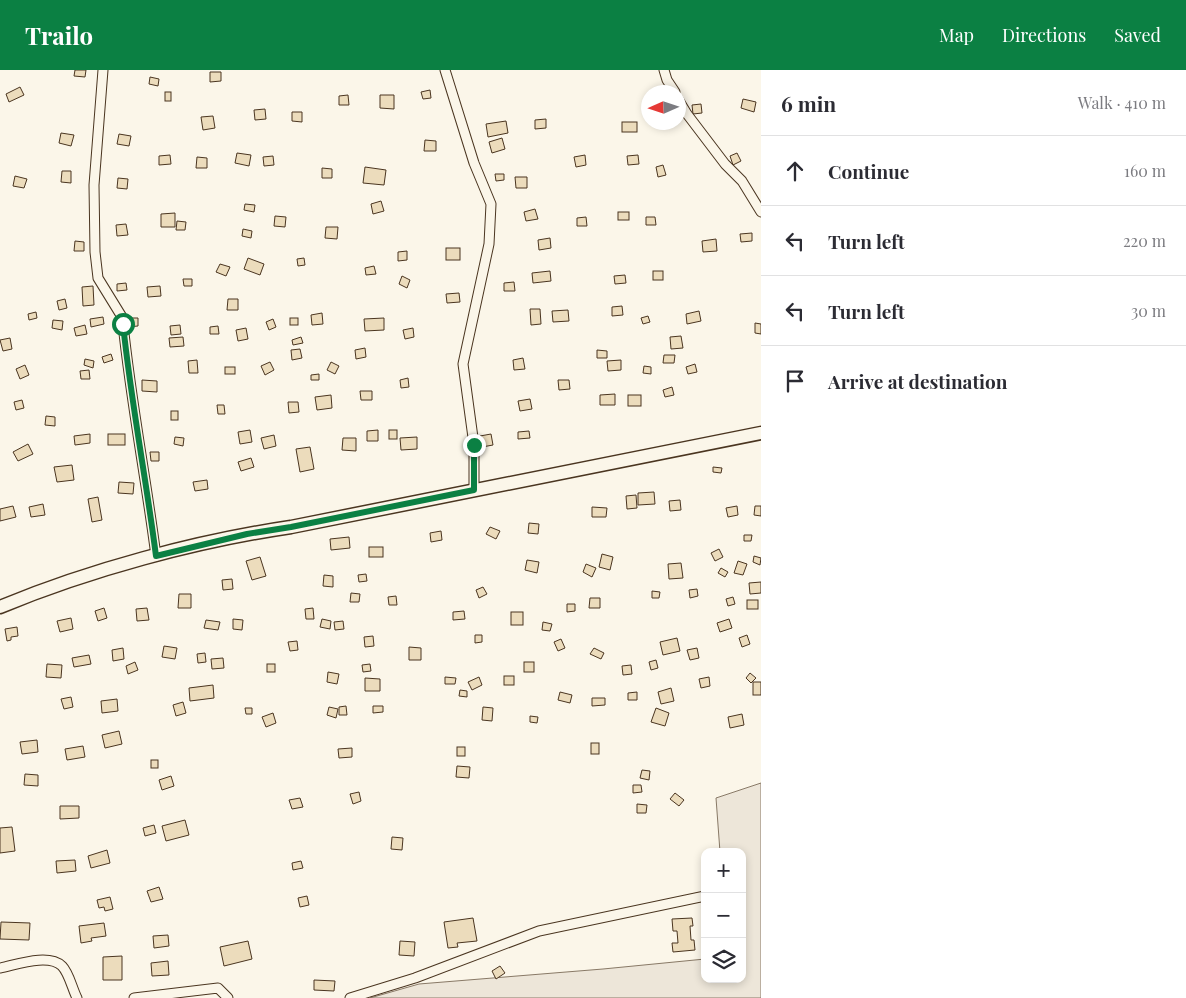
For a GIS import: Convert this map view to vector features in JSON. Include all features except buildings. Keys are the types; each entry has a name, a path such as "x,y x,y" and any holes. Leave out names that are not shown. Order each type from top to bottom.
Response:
{"main road":[{"path":"0,607 88,576 156,556 247,534 291,527 761,433"}],"street":[{"path":"102,70 94,186 95,252 98,278 122,317 129,377 146,478 156,556"},
{"path":"445,70 474,163 491,204 489,244 463,364 474,445 474,490"},
{"path":"664,70 670,85"},
{"path":"686,112 725,164 742,181 761,212"},
{"path":"350,998 415,978 539,931 701,897"},
{"path":"0,968 45,960 55,961 63,967 77,998"},
{"path":"134,998 213,988 218,988 228,998"}],"shaded area":[{"path":"761,783 761,998 370,998 419,984 701,959 701,983 746,983 746,848 720,848 716,798"}],"route":[{"path":"123,324 129,377 146,478 156,556 247,534 291,527 474,490 474,445"}]}
